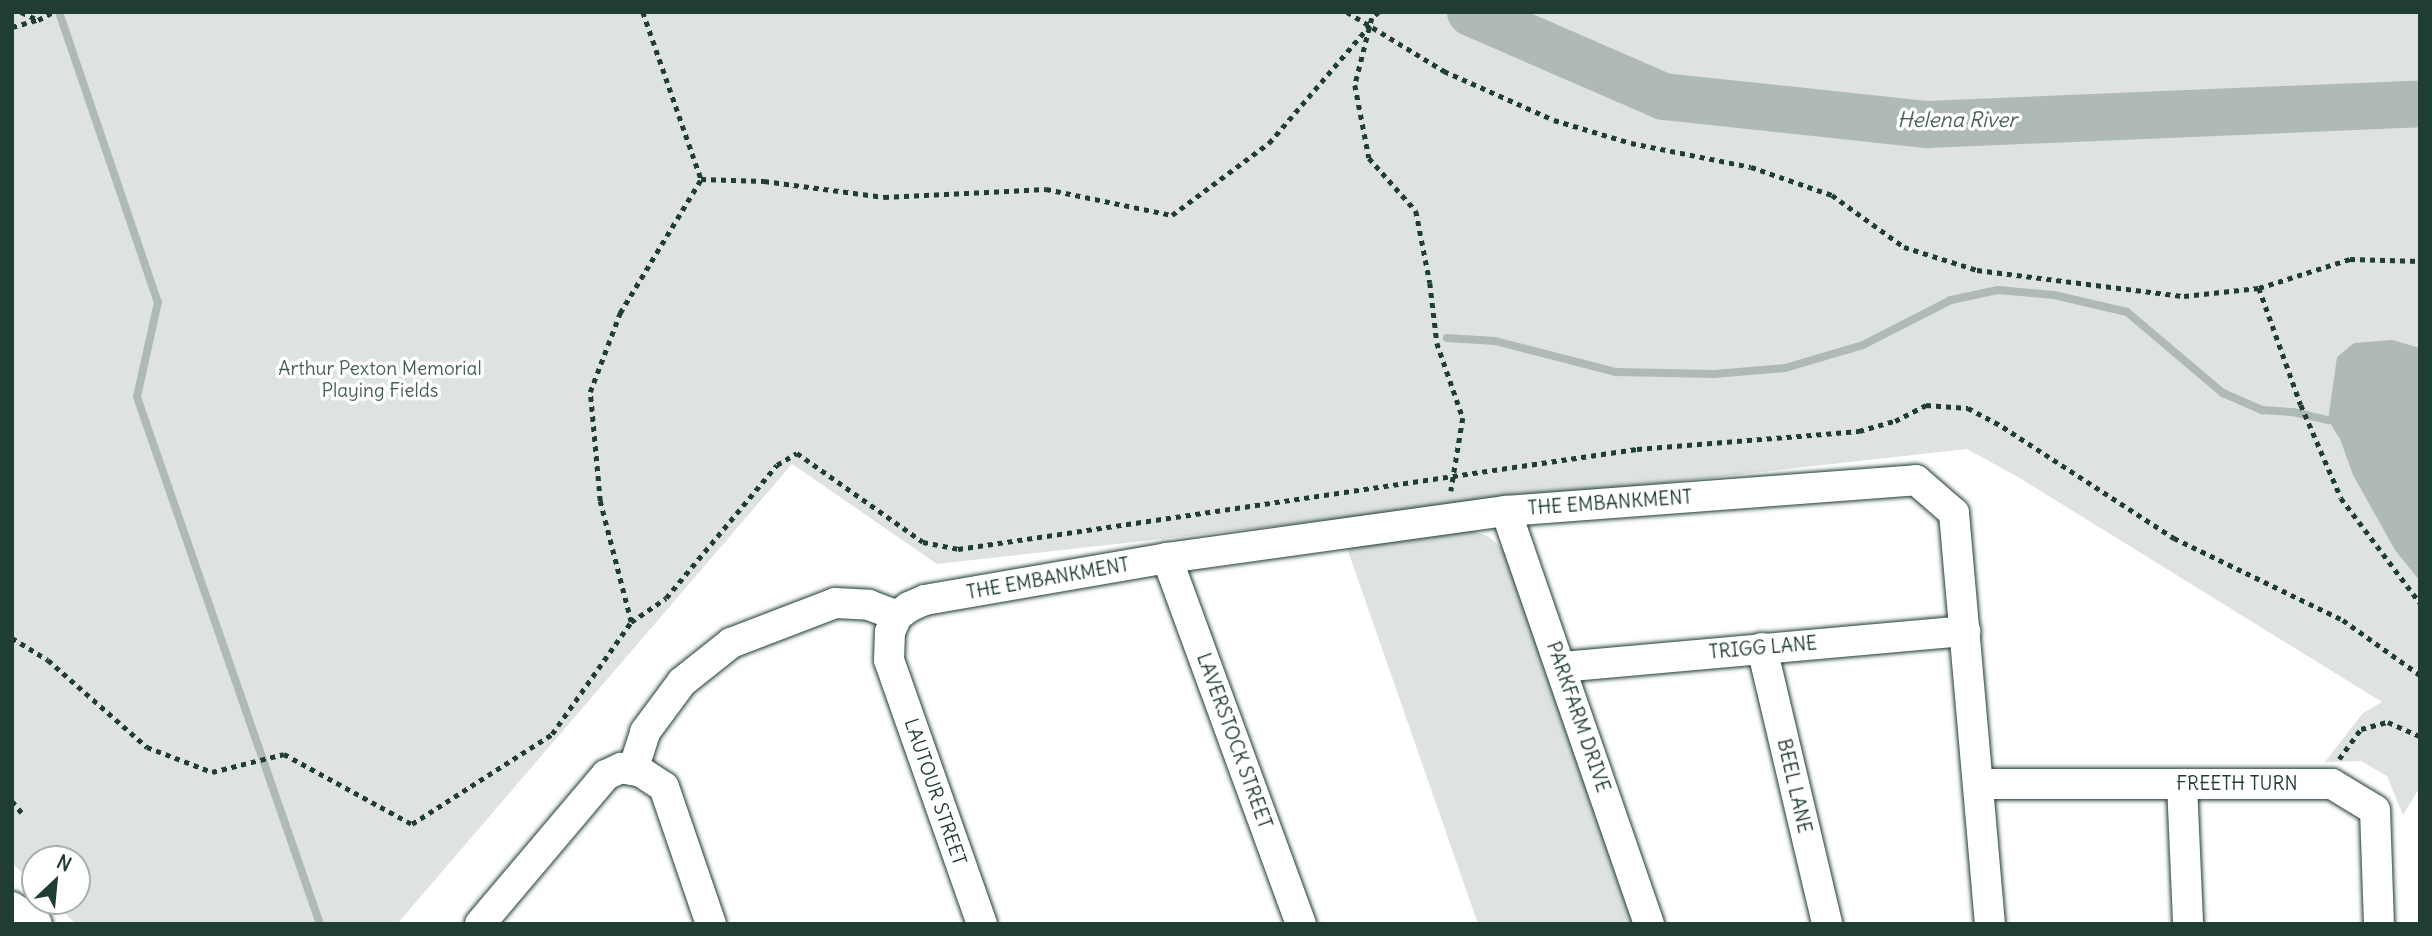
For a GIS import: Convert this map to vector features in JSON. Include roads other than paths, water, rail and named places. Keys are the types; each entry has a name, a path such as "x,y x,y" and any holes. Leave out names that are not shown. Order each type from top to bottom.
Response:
{"street":[{"name":"THE EMBANKMENT","path":"897,617 925,600 1167,558 1506,511 1916,480 1954,513 1990,924"},
{"name":"PARKFARM DRIVE","path":"1506,511 1649,924"},
{"name":"LAVERSTOCK STREET","path":"1167,558 1301,924"},
{"path":"634,771 645,732 681,682 731,643 835,603 869,605 897,617"},
{"name":"LAUTOUR STREET","path":"897,617 890,632 889,660 982,924"},
{"name":"TRIGG LANE","path":"1560,667 1965,631"},
{"name":"BEEL LANE","path":"1762,648 1827,924"},
{"path":"480,924 606,775 621,768 650,777 664,787 711,924"},
{"name":"FREETH TURN","path":"1978,784 2332,784 2375,810 2379,924"},
{"path":"2182,784 2188,924"},
{"path":"12,907 37,924"}],"waterway":[{"path":"59,12 158,302 137,397 320,924"},
{"name":"Helena River","path":"1470,12 1663,96 1927,124 2420,103"},
{"path":"1447,338 1495,341 1616,372 1714,374 1785,368 1863,345 1951,300 1998,290 2054,295 2127,312 2223,393 2262,410 2293,412 2328,420"}],"park label":[{"name":"Arthur Pexton Memorial Playing Fields","path":"380,380"}]}
